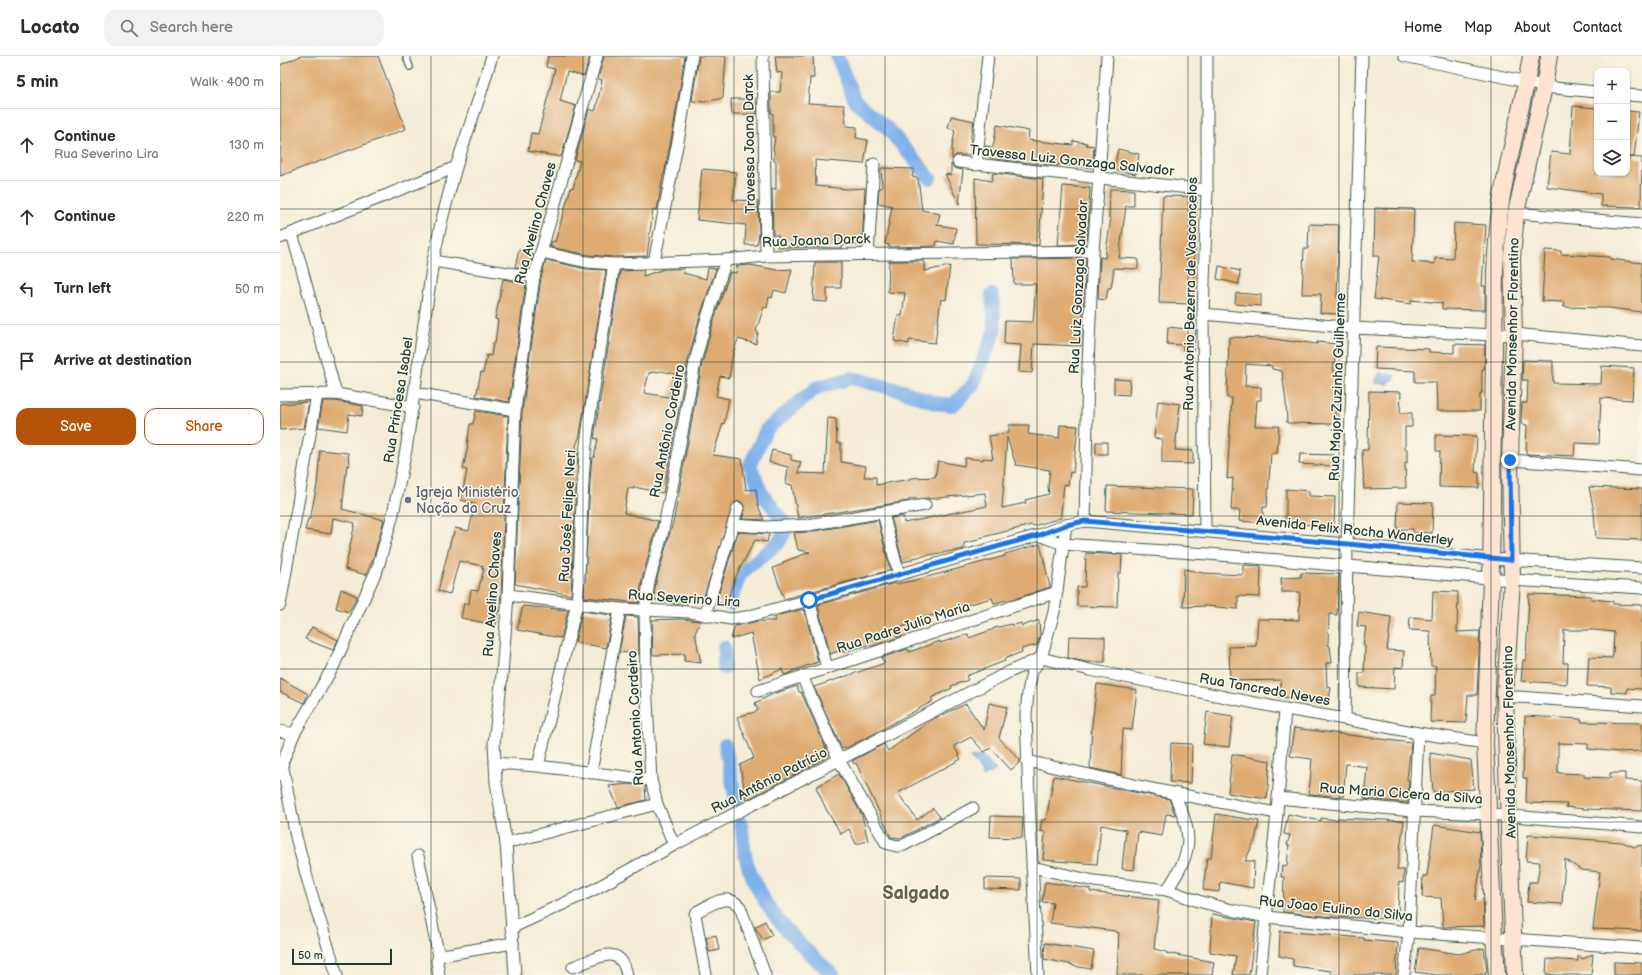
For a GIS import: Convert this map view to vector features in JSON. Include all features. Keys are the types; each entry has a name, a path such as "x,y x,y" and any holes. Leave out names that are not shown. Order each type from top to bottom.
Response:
{"main road":[{"name":"Avenida Monsenhor Florentino","path":"1497,975 1485,743 1491,578 1495,270 1498,222 1504,186 1527,82 1531,56"},
{"name":"Avenida Monsenhor Florentino","path":"1515,975 1505,696 1512,580 1510,460 1514,334 1512,258 1516,213 1544,87 1549,56"}],"street":[{"name":"Rua Princesa Isabel","path":"281,766 294,734 333,667 378,567 393,514 413,407 433,261 456,167 492,56"},
{"name":"Rua Avelino Chaves","path":"515,975 506,843 496,782 494,743 502,675 508,595 515,410 534,277 597,56"},
{"path":"654,262 680,131 692,56"},
{"name":"Travessa Joana Darck","path":"762,56 766,256"},
{"path":"976,165 988,56"},
{"name":"Rua Luiz Gonzaga Salvador","path":"1085,521 1088,365 1093,251 1100,178 1107,56"},
{"name":"Rua Antonio Bezerra de Vasconcelos","path":"1205,531 1203,314 1207,190 1207,56"},
{"name":"Rua Major Zuzinha Guilherme","path":"1345,719 1348,544 1362,56"},
{"path":"1404,56 1527,82 1544,87 1594,92"},
{"path":"1630,95 1642,96"},
{"name":"Travessa Luiz Gonzaga Salvador","path":"958,162 1207,190"},
{"path":"868,254 874,164"},
{"path":"280,238 456,167"},
{"path":"1516,213 1642,224"},
{"path":"292,233 336,394"},
{"name":"Rua Joana Darck","path":"541,252 587,262 614,264 726,260 766,256 1093,251"},
{"name":"Rua Antônio Cordeiro","path":"645,610 649,581 662,536 673,482 695,362 726,260"},
{"path":"433,261 534,277"},
{"name":"Rua José Felipe Neri","path":"538,766 577,603 580,577 582,495 586,445 614,264"},
{"path":"1203,314 1354,328 1494,335 1514,334 1642,346"},
{"path":"415,392 515,410"},
{"path":"280,395 336,394 413,407"},
{"path":"280,605 317,395"},
{"path":"1510,460 1642,470"},
{"path":"734,525 765,527 808,525 925,505"},
{"path":"705,615 738,508"},
{"path":"883,513 899,575"},
{"name":"Avenida Felix Rocha Wanderley","path":"1066,525 1085,521 1348,544 1491,559 1642,568"},
{"path":"1041,975 1032,867 1026,715 1032,672 1041,658 1052,624 1066,525"},
{"name":"Rua Severino Lira","path":"508,595 620,609 689,612 731,619 746,617 899,575 1039,535 1066,525"},
{"path":"1039,535 1063,544 1208,554 1512,580 1642,588"},
{"name":"Rua Padre Julio Maria","path":"758,691 1056,592"},
{"path":"809,600 827,668"},
{"path":"591,774 620,609"},
{"name":"Rua Antonio Cordeiro","path":"645,610 651,780 657,804 674,845"},
{"name":"Rua Tancredo Neves","path":"1041,658 1090,670 1285,709 1418,733 1485,743"},
{"name":"Rua Antônio Patrício","path":"511,928 593,890 674,845 1009,672 1041,658"},
{"path":"802,676 839,760 886,843 892,846 904,845 973,808"},
{"path":"1505,696 1642,706"},
{"path":"1260,975 1277,813 1285,709"},
{"path":"280,730 294,734"},
{"path":"1404,975 1409,932 1413,812 1418,733"},
{"path":"1027,761 1174,794 1277,813"},
{"path":"495,763 538,766 591,774 651,780"},
{"path":"281,766 296,837 311,892 337,975"},
{"path":"1167,890 1183,863 1189,842 1187,823 1174,794"},
{"name":"Rua Maria Cicera da Silva","path":"1278,798 1413,812 1489,814 1509,817 1642,827"},
{"path":"506,843 657,804"},
{"path":"418,856 439,957 437,961 439,975"},
{"name":"Rua Joao Eulino da Silva","path":"1032,867 1094,881 1167,890 1211,905 1267,917 1409,932 1642,948"},
{"path":"706,975 695,917 698,911 725,899 735,901 740,908 765,975"},
{"path":"439,957 443,955 513,943"},
{"path":"573,967 613,954 622,960 625,965 627,975"}],"lane":[{"path":"406,56 410,67"}],"water":[{"path":"1379,373 1395,375 1395,379 1390,381 1389,384 1375,383"},
{"path":"982,756 996,770 983,777 978,766 970,758"}],"building":[{"path":"301,56 378,56 406,129 280,176 280,65"},
{"path":"548,56 590,56 584,76 567,72 560,101 576,106 561,157 528,151 531,133 538,134 555,69 546,67"},
{"path":"604,56 685,56 673,130 657,210 653,209 647,256 614,257 588,255 550,247 552,241 555,242 571,187 573,188 580,161 575,160 589,109 595,111 597,105 602,80 598,79"},
{"path":"699,56 726,56 723,98 705,102 692,101"},
{"path":"775,56 813,56 814,78 810,78 808,103 844,105 846,126 857,127 856,138 868,140 864,164 815,160 816,186 847,189 865,188 862,245 841,245 841,248 777,247 778,235 773,235 772,189 776,189 776,161 774,161 773,150 775,137 773,137 771,92 780,92 782,73 777,72"},
{"path":"731,99 757,99 757,114 732,114"},
{"path":"1573,106 1594,108 1594,176 1630,176 1630,157 1642,158 1641,207 1601,206 1601,194 1547,187 1551,152 1570,154"},
{"path":"1630,111 1639,112 1634,157 1630,157"},
{"path":"951,116 974,121 971,135 970,155 956,155 952,159 952,147 955,130 948,128"},
{"path":"997,125 1029,131 1028,140 1073,145 1073,141 1087,143 1086,145 1094,146 1092,168 994,159 984,156 985,146 993,147"},
{"path":"1118,149 1139,154 1136,174 1114,170"},
{"path":"951,164 954,168 963,170 959,204 945,174 951,175"},
{"path":"881,168 914,169 912,177 918,178 922,210 940,214 937,225 956,228 954,244 937,241 936,246 889,247 889,245 885,244 892,206 878,203 879,188 882,188"},
{"path":"702,169 736,172 733,200 758,201 759,234 757,245 745,245 746,225 697,220"},
{"path":"993,173 1043,179 1039,245 976,244 975,178 992,181"},
{"path":"1063,186 1090,188 1087,244 1058,245"},
{"path":"1110,189 1134,190 1134,206 1126,206 1119,258 1138,259 1138,269 1114,268 1111,288 1108,288 1106,300 1098,299 1100,257 1105,258 1111,218 1109,218"},
{"path":"1163,196 1197,197 1193,304 1159,303"},
{"path":"1375,208 1414,209 1412,262 1435,264 1435,258 1453,259 1454,223 1486,225 1482,286 1485,286 1485,310 1442,309 1442,303 1411,300 1411,304 1374,299 1379,256 1374,256"},
{"path":"1309,224 1339,225 1337,298 1341,298 1340,314 1320,313 1321,294 1302,294 1304,249 1308,249"},
{"path":"519,250 533,254 529,269 515,267"},
{"path":"1545,250 1561,251 1561,254 1610,257 1610,259 1642,263 1642,312 1609,308 1564,307 1564,302 1542,301"},
{"path":"1086,258 1081,346 1034,344 1032,373 1019,372 1021,345 1004,344 1005,321 1033,322 1036,284 1014,284 1013,259"},
{"path":"546,260 586,269 606,270 580,435 576,446 578,456 571,595 515,584 522,411 541,278"},
{"path":"889,261 924,261 924,271 950,266 946,300 941,299 935,343 909,340 909,344 894,341 898,315 902,316 905,293 888,292"},
{"path":"815,262 841,262 841,288 827,288 827,302 813,301"},
{"path":"750,265 777,270 792,269 786,293 774,290 772,298 769,297 767,308 764,307 756,331 758,332 756,344 738,339 733,353 729,378 720,376 716,396 729,399 724,424 723,423 713,455 742,459 746,490 756,489 758,505 764,520 742,519 745,510 743,504 740,501 734,503 703,599 689,596 687,605 654,599 656,582 674,519 702,364 713,323 730,272 736,273 737,266"},
{"path":"1219,266 1240,271 1239,284 1217,279"},
{"path":"708,268 716,269 699,319 688,360 663,493 634,487 634,489 628,488 624,513 658,521 642,579 639,603 584,597 591,465 598,439 594,438 620,271 644,270 643,276 664,269 684,269 683,273 706,279","holes":["662,371 675,374 669,397 644,393 649,373"]},
{"path":"503,279 526,283 509,402 476,396 481,372 483,373 487,355 491,356 493,343 495,343 498,320 495,319"},
{"path":"1236,293 1261,295 1261,306 1235,304"},
{"path":"1168,327 1196,330 1193,351 1183,350 1183,345 1167,344"},
{"path":"1229,337 1266,338 1317,344 1317,342 1337,344 1333,371 1336,371 1335,424 1287,423 1282,371 1272,369 1272,366 1246,364 1245,386 1261,387 1261,400 1257,400 1255,426 1279,426 1277,453 1271,453 1267,507 1263,507 1263,523 1239,521 1240,510 1231,510 1233,478 1227,479 1232,398 1227,398"},
{"path":"1454,344 1485,345 1484,369 1482,369 1482,393 1480,393 1480,411 1437,411 1436,382 1415,382 1415,371 1375,369 1376,347 1429,349 1429,352 1454,353"},
{"path":"1523,360 1553,361 1553,383 1601,384 1602,366 1634,368 1632,400 1601,398 1599,444 1575,443 1574,456 1526,454 1527,425 1521,424 1522,403 1527,403 1528,380 1522,380"},
{"path":"1114,379 1130,380 1129,395 1114,394"},
{"path":"1369,391 1401,392 1400,413 1412,413 1412,427 1405,427 1405,449 1407,449 1407,463 1405,463 1406,488 1364,489 1362,450 1368,450"},
{"path":"323,401 335,401 363,406 362,416 349,414 347,431 318,427"},
{"path":"1158,401 1180,404 1175,450 1193,451 1193,464 1162,463 1162,439 1154,438"},
{"path":"309,402 304,428 280,430 280,404"},
{"path":"476,411 508,416 501,595 496,625 461,618 464,603 469,604 471,590 478,591 484,569 482,569 483,566 459,561 450,594 438,591 455,528 469,531 475,503 461,500 467,470 463,469 468,446 470,424 473,424"},
{"path":"828,418 836,419 837,443 841,443 841,462 866,466 864,477 876,477 876,485 910,478 935,477 938,461 964,466 965,458 983,460 983,458 993,459 989,436 1009,433 1009,425 1029,425 1028,434 1059,438 1060,425 1078,426 1073,473 1070,472 1068,485 1064,484 1061,518 979,538 979,540 964,543 964,549 912,558 912,560 903,562 891,518 903,516 904,523 987,506 985,493 929,499 909,499 909,501 798,518 792,485 786,484 788,467 769,462 772,450 791,455 791,460 801,462 798,473 825,474","holes":["1007,437 1016,465 1050,470 1048,487 1049,494 1025,500 1026,503 1002,508"]},
{"path":"1436,435 1477,436 1475,472 1479,473 1479,488 1439,487 1440,451 1436,451"},
{"path":"1096,442 1107,442 1107,454 1096,454"},
{"path":"320,450 348,453 349,466 347,465 342,509 384,520 374,556 366,575 345,569 355,523 333,518 331,534 305,530 308,519 310,519 317,485"},
{"path":"1300,454 1334,455 1334,466 1299,464"},
{"path":"1107,486 1193,489 1192,514 1106,511"},
{"path":"1589,487 1642,489 1642,540 1596,538 1594,512"},
{"path":"1286,489 1309,491 1309,496 1335,497 1334,525 1286,524"},
{"path":"1398,502 1433,503 1432,533 1413,532 1413,529 1397,529"},
{"path":"878,520 890,570 784,599 773,568 783,564 783,562 810,552 798,550 794,533 809,532"},
{"path":"738,532 769,534 767,542 755,540 736,576 726,604 716,602"},
{"path":"1040,544 1050,587 1021,597 994,603 992,598 919,619 919,622 898,628 902,636 872,646 869,645 843,652 842,650 830,654 818,605 895,583 920,579 1005,556 1005,554"},
{"path":"1086,553 1122,555 1121,573 1118,573 1117,607 1077,606 1077,587 1085,587"},
{"path":"1243,565 1261,566 1260,597 1238,596 1238,609 1207,606 1183,607 1184,569 1203,573 1243,575"},
{"path":"1301,573 1339,574 1337,615 1329,614 1328,645 1330,646 1332,663 1326,663 1327,687 1331,688 1328,704 1278,696 1281,680 1230,681 1229,647 1256,646 1258,619 1299,620 1300,592 1282,592 1281,578 1301,577"},
{"path":"341,589 357,596 349,612 336,608"},
{"path":"1433,591 1458,592 1457,632 1480,631 1477,695 1468,695 1466,723 1430,722 1431,696 1435,696 1436,666 1431,666 1430,631 1409,630 1410,617 1432,619"},
{"path":"1529,594 1591,596 1591,599 1613,601 1613,604 1642,605 1642,689 1627,688 1627,693 1611,692 1611,687 1587,686 1589,657 1612,658 1613,655 1614,632 1594,630 1564,630 1563,663 1568,663 1567,684 1521,681 1523,660 1526,660"},
{"path":"523,606 568,610 561,638 517,630"},
{"path":"804,609 818,662 784,675 782,669 760,679 751,633 731,639 735,626 758,621 775,621 775,616"},
{"path":"582,611 612,615 606,648 575,642"},
{"path":"1359,612 1391,617 1387,650 1404,651 1403,668 1395,667 1394,689 1359,687 1359,673 1364,673 1365,646 1363,645 1366,627 1357,626"},
{"path":"626,616 638,617 639,654 619,652"},
{"path":"680,619 701,621 695,633 701,663 684,661 685,654 653,655 652,620"},
{"path":"1039,620 1040,636 1037,645 1021,649 1022,652 1004,659 1005,661 966,676 968,680 951,686 952,688 931,698 933,701 877,732 842,749 814,687 885,663 881,658 908,649 909,652 940,641 940,643 968,634 969,638 994,628 1012,624 1012,626 1021,623 1022,626"},
{"path":"312,627 338,640 333,650 305,639"},
{"path":"1069,636 1105,637 1105,662 1086,662 1068,658"},
{"path":"280,678 308,694 304,703 280,692"},
{"path":"1097,684 1137,690 1132,730 1123,729 1121,775 1090,768 1092,724"},
{"path":"797,686 829,755 746,800 740,765 754,758 737,717 758,711 755,703 773,694"},
{"path":"989,703 1007,707 999,738 1020,760 1020,762 1011,770 991,748 984,752 971,737 954,746 961,759 898,793 917,820 933,808 940,817 901,838 891,837 856,763 854,764 852,761 884,744 888,751 933,719 966,704 984,730"},
{"path":"1207,712 1233,716 1229,747 1203,744"},
{"path":"1525,716 1581,719 1581,722 1642,723 1642,751 1620,752 1588,749 1588,744 1558,743 1558,773 1584,774 1584,777 1610,778 1610,773 1625,773 1625,780 1642,781 1642,811 1585,809 1566,807 1567,804 1526,803 1527,778 1523,778"},
{"path":"1294,728 1411,743 1407,780 1409,780 1408,803 1364,799 1367,767 1346,764 1343,797 1309,794 1312,759 1290,756"},
{"path":"1171,743 1192,744 1191,783 1170,782"},
{"path":"1430,753 1471,760 1474,789 1433,792"},
{"path":"1232,754 1270,761 1267,799 1228,793"},
{"path":"839,774 862,815 868,841 856,844 849,829 841,834 826,809 816,787"},
{"path":"1054,776 1169,799 1175,815 1166,814 1162,836 1138,832 1134,870 1122,869 1126,830 1101,825 1097,864 1043,860 1045,832 1040,831 1042,820 1046,820"},
{"path":"629,784 645,786 646,800 618,807 609,786"},
{"path":"1216,814 1259,821 1255,840 1245,861 1254,861 1253,888 1220,882 1219,892 1203,890 1207,858 1211,858"},
{"path":"1288,814 1321,821 1321,818 1337,820 1337,818 1404,821 1397,870 1404,870 1403,883 1399,882 1398,919 1334,917 1283,912 1284,877 1281,877 1282,865 1287,866 1289,845 1287,845 1290,835 1284,834"},
{"path":"991,816 1023,817 1022,838 990,837"},
{"path":"1434,825 1480,832 1481,866 1475,900 1483,899 1484,926 1443,927 1441,898 1422,897 1423,876 1427,876"},
{"path":"1528,835 1622,842 1634,847 1642,845 1642,931 1593,929 1600,872 1581,870 1565,859 1562,904 1527,902 1529,882 1537,882 1540,862 1526,861"},
{"path":"985,878 1021,879 1021,890 985,889"},
{"path":"1045,882 1090,889 1090,892 1159,900 1154,949 1167,952 1166,953 1214,962 1212,975 1117,975 1119,933 1116,931 1050,923 1053,903 1042,902"},
{"path":"1212,914 1256,922 1249,975 1233,975 1236,956 1210,952"},
{"path":"765,921 772,935 763,940 755,927"},
{"path":"1280,931 1364,938 1364,940 1398,943 1396,975 1331,975 1331,971 1293,966 1293,959 1279,956"},
{"path":"716,935 719,950 709,952 706,938"},
{"path":"1045,943 1094,951 1091,969 1044,959"},
{"path":"1419,948 1459,954 1484,948 1487,972 1485,972 1486,975 1436,975 1415,972"},
{"path":"1593,954 1591,975 1546,974 1547,959 1578,961 1578,956 1583,959"},
{"path":"1614,962 1642,963 1642,975 1614,975"}],"waterway":[{"path":"837,56 855,101 887,128 930,178"},
{"path":"784,522 761,492 750,465 766,430 816,388 852,378 903,391 935,403 953,405 973,385 995,330 992,295"},
{"path":"730,604 740,574 779,542 786,530"},
{"path":"724,647 724,668"},
{"path":"725,745 736,801"},
{"path":"741,823 744,850 752,877 770,909 793,937 833,975"}],"place":[{"name":"Igreja Ministério Nação da Cruz","path":"408,500"}],"district":[{"name":"Salgado","path":"916,893"}],"route":[{"path":"809,600 1039,535 1066,525 1085,521 1511,560 1510,460"}]}
